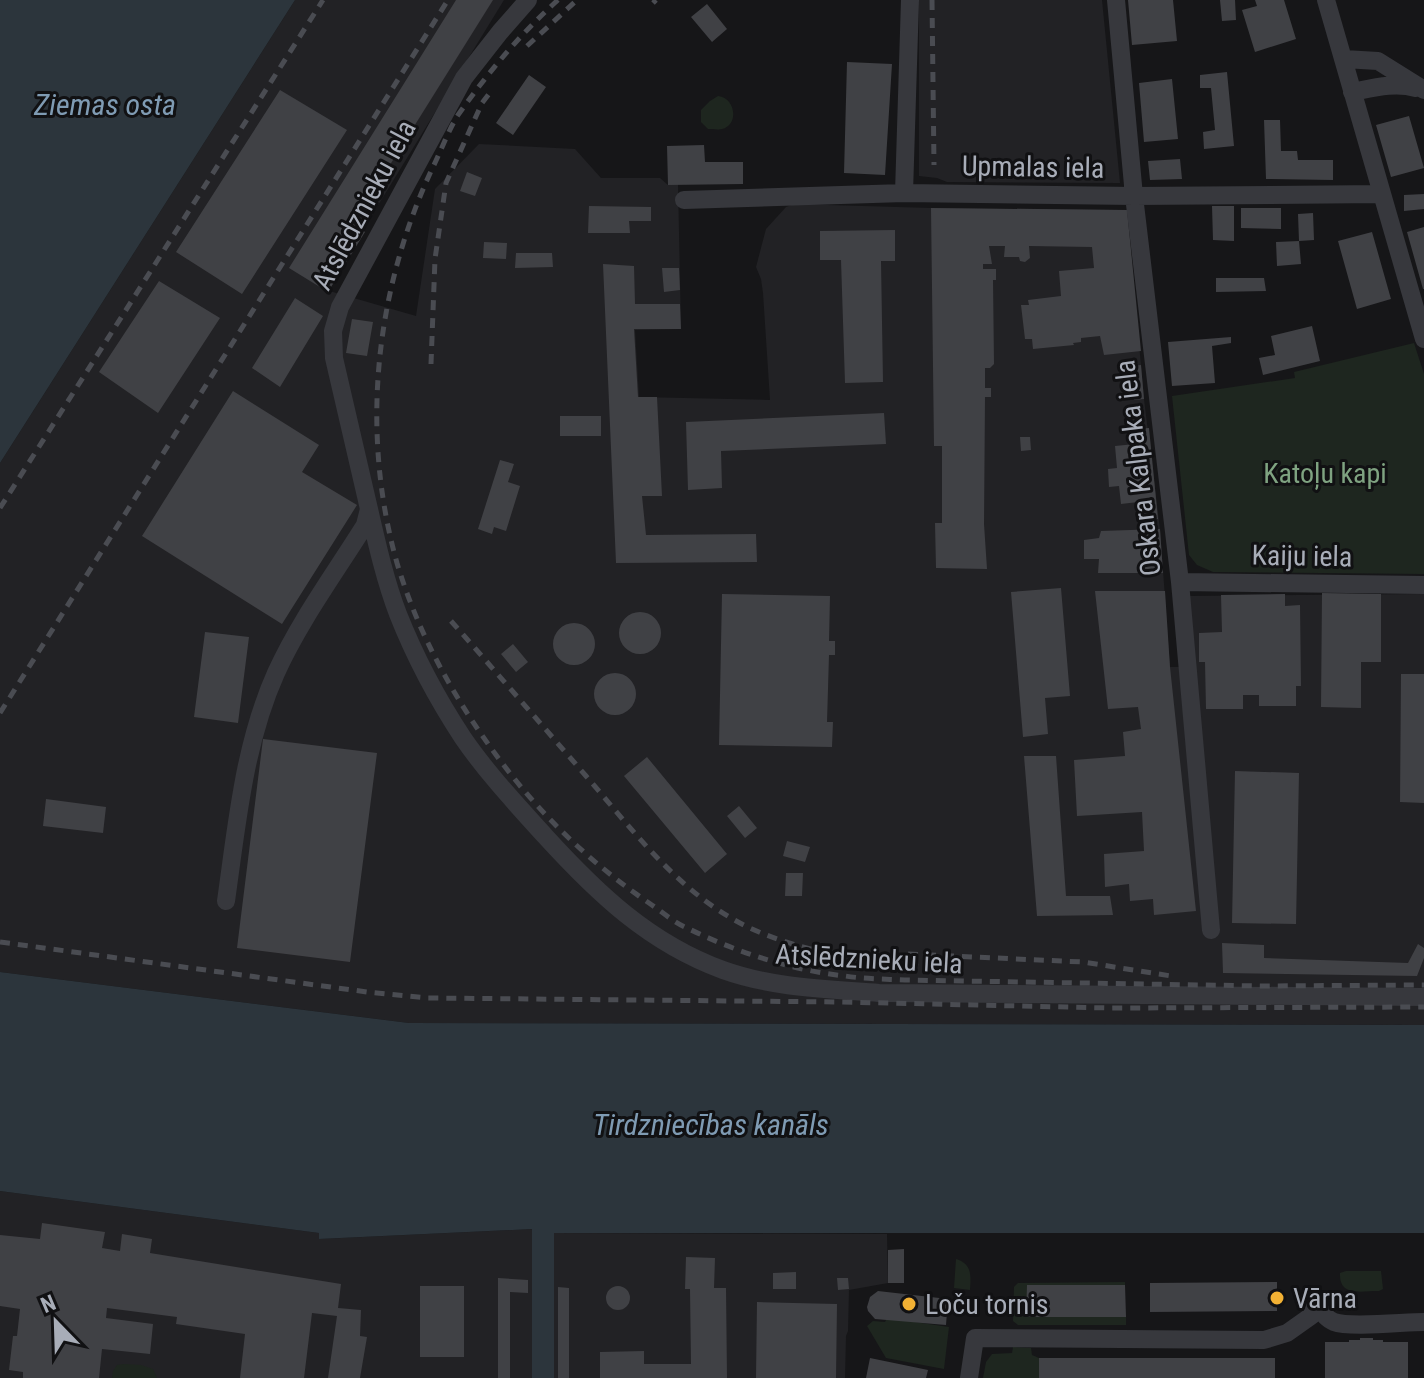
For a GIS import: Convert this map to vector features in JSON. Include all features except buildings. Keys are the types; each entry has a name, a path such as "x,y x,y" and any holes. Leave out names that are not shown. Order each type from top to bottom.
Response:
{"street":[{"name":"Atslēdznieku iela","path":"528,0 464,78 340,307 333,331 334,358 382,565 398,613 426,674 464,739 528,818 582,877 632,922 687,954 761,981 815,989 879,993 1424,997"},
{"path":"904,193 910,0"},
{"name":"Oskara Kalpaka iela","path":"1116,0 1134,196 1180,582 1211,930"},
{"path":"1326,0 1424,339"},
{"path":"1344,59 1378,61 1424,90"},
{"path":"1352,92 1405,85 1424,90"},
{"name":"Upmalas iela","path":"684,200 904,193 1134,196 1382,194"},
{"path":"226,901 247,762 275,675 295,636 365,525 369,509"},
{"name":"Kaiju iela","path":"1180,582 1424,585"},
{"path":"969,1378 975,1338 1264,1340 1287,1333 1311,1316 1316,1304 1335,1323 1424,1322"}],"shaded area":[{"path":"295,0 504,0 326,290 416,316 435,189 479,144 575,149 601,178 660,178 668,185 678,184 681,329 635,330 639,397 770,400 763,293 756,267 766,229 786,207 794,204 1127,210 1144,399 1160,529 1170,667 1193,667 1189,596 1424,594 1424,1025 409,1023 0,972 0,463"},
{"path":"919,0 1102,0 1120,183 947,182 919,176"},
{"path":"0,1191 319,1233 320,1239 533,1229 532,1378 0,1378"},
{"path":"554,1233 887,1234 888,1283 849,1290 845,1378 554,1378"}],"green space":[{"path":"718,96 729,101 733,117 727,127 708,129 701,122 701,110"},
{"name":"Katoļu kapi","path":"1414,343 1424,374 1424,574 1213,572 1197,565 1189,555 1172,396 1295,378 1294,372"},
{"path":"956,1259 968,1267 970,1290 954,1288"},
{"path":"1381,1271 1383,1289 1358,1292 1347,1289 1343,1286 1340,1273"},
{"path":"1125,1282 1125,1285 1026,1317 1126,1317 1126,1325 1018,1325 1013,1321 1014,1287 1018,1283"},
{"path":"887,1318 949,1327 944,1369 886,1358 867,1326 873,1321 885,1322"},
{"path":"1013,1347 1031,1348 1032,1355 1039,1358 1039,1378 983,1378 986,1362 992,1354 1012,1353"},
{"path":"117,1365 153,1369 157,1378 112,1378"}],"water":[{"name":"Ziemas osta","path":"0,0 295,0 0,463"},
{"name":"Tirdzniecības kanāls","path":"0,972 409,1023 1424,1025 1424,1233 554,1233 554,1378 532,1378 532,1229 319,1239 319,1233 0,1191"}],"railway":[{"path":"0,508 323,0"},
{"path":"0,713 448,0"},
{"path":"558,0 492,70 454,121 413,216 397,264 379,363 379,463 386,513 406,592 443,673 491,748 524,791 592,859 677,923 744,952 784,965 852,977 905,980 1261,986 1424,985"},
{"path":"527,46 577,0"},
{"path":"653,3 656,0"},
{"path":"932,0 934,165"},
{"path":"431,364 435,259 446,183 482,103 492,90"},
{"path":"451,621 644,843 685,885 708,903 759,932 808,948 859,959 961,971"},
{"path":"0,942 428,998 1110,1008 1424,1007"},
{"path":"908,954 1083,962 1171,976"}],"place":[{"name":"Vārna","path":"1277,1298"},
{"name":"Loču tornis","path":"909,1304"}]}
